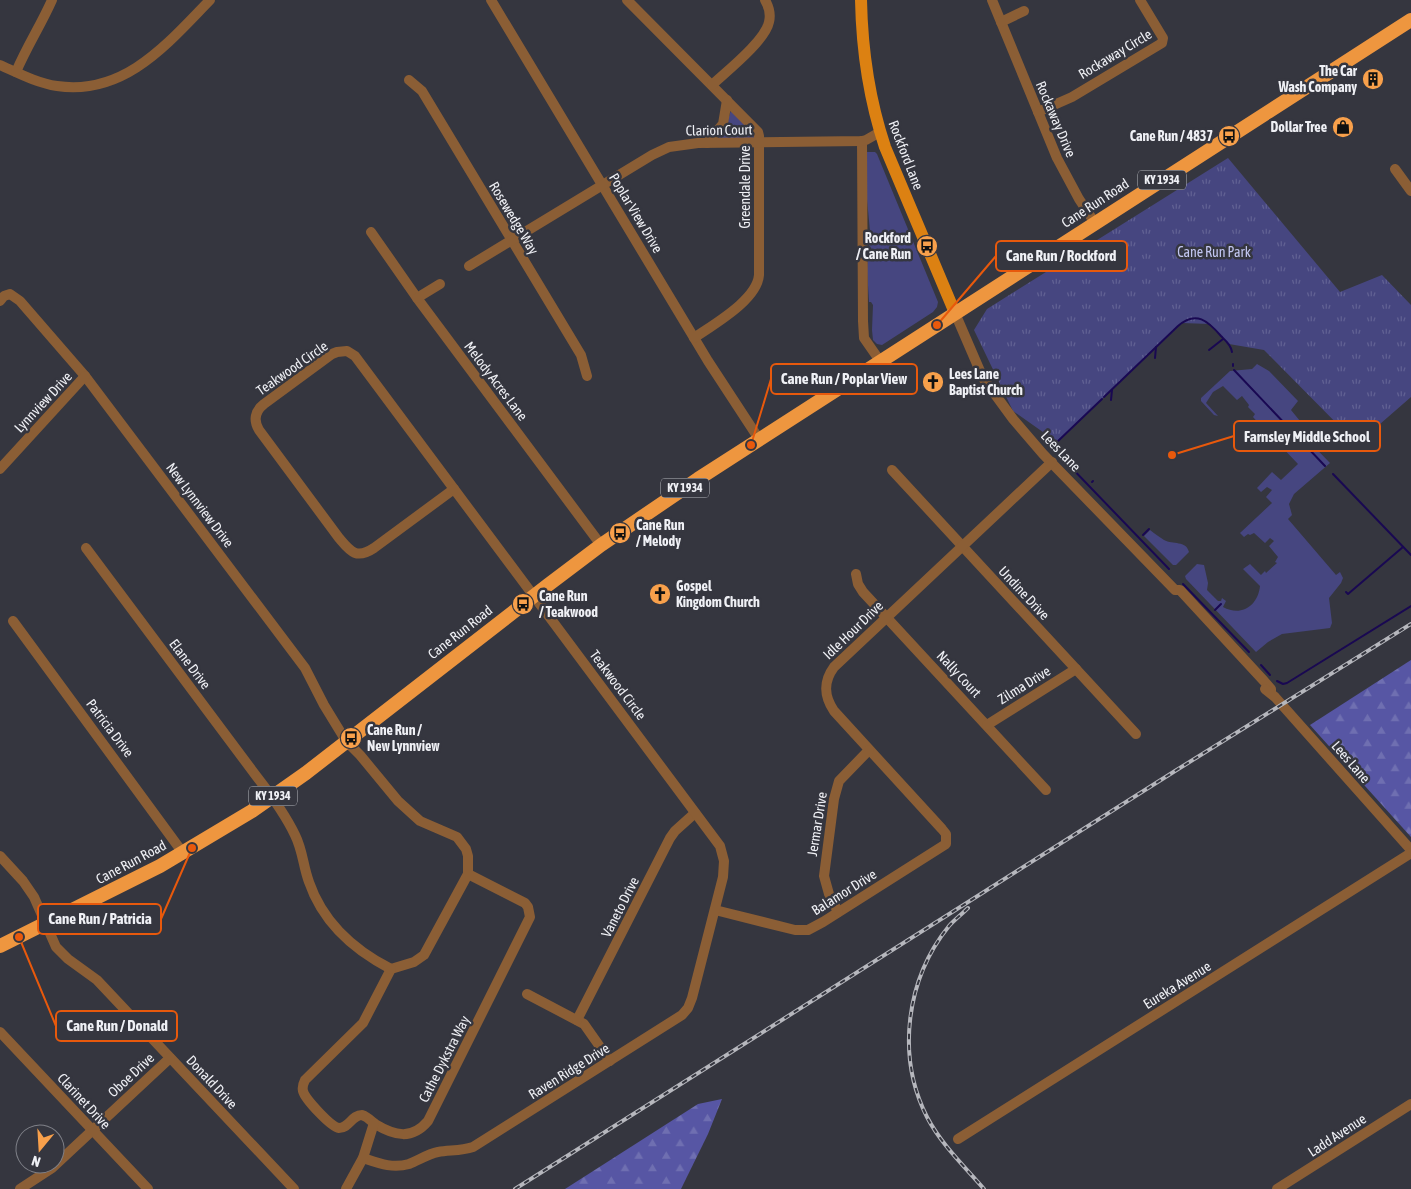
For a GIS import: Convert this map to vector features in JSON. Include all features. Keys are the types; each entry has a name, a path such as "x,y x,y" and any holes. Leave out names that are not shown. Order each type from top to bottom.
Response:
{"highway":[{"name":"Cane Run Road","path":"0,946 120,887 239,820 346,741 601,545 759,439 1411,20"}],"main road":[{"name":"Rockford Lane","path":"861,0 865,62 880,132 955,313"}],"street":[{"path":"16,72 26,48 42,23 52,0"},
{"path":"0,65 47,84 69,87 90,86 109,82 128,74 142,65 210,0"},
{"name":"Poplar View Drive","path":"491,0 694,338 759,439"},
{"name":"Greendale Drive","path":"627,0 727,100 758,132 759,136 758,284 754,292 743,302 694,338"},
{"path":"712,85 765,32 770,16 765,0"},
{"name":"Rockaway Drive","path":"992,0 1066,177 1094,223"},
{"name":"Rockaway Circle","path":"1038,112 1072,97 1162,43 1164,38 1140,0"},
{"path":"1001,22 1024,11"},
{"name":"Rosewedge Way","path":"409,80 422,91 581,355 587,376"},
{"path":"707,143 722,124 727,100"},
{"name":"Clarion Court","path":"469,266 660,151 676,146 707,143 862,141 880,132"},
{"path":"862,141 862,321 864,338 880,361"},
{"path":"1395,169 1411,191"},
{"name":"Melody Acres Lane","path":"371,232 417,298 601,545"},
{"path":"417,298 440,284"},
{"name":"New Lynnview Drive","path":"0,301 7,295 15,297 56,340 305,668 324,705 346,741 398,801 420,821 451,833 462,842 468,856 468,874"},
{"name":"Lees Lane","path":"955,313 983,378 1012,419 1175,590 1180,590 1214,625 1411,852"},
{"name":"Teakwood Circle","path":"454,489 368,552 355,554 339,538 259,430 255,420 257,411 332,354 347,351 355,356 720,846 724,856 723,876 715,910"},
{"name":"Lynnview Drive","path":"0,469 85,376"},
{"name":"Idle Hour Drive","path":"947,839 942,829 834,711 827,699 826,684 829,674 834,667 1052,462"},
{"name":"Undine Drive","path":"892,470 1136,734"},
{"name":"Elane Drive","path":"86,548 272,797"},
{"name":"Nally Court","path":"856,574 858,584 863,592 1046,790"},
{"name":"Patricia Drive","path":"13,620 183,853"},
{"name":"Zilma Drive","path":"987,725 1076,669"},
{"name":"Jermar Drive","path":"838,912 829,894 824,876 834,799 839,781 869,750"},
{"path":"272,797 295,834 302,851 308,881 331,922 344,937 359,949 392,969 414,962 424,955 468,874"},
{"name":"Vaneto Drive","path":"577,1020 670,838 695,813"},
{"name":"Balamor Drive","path":"715,910 801,931 815,926 942,847 946,844 947,839"},
{"name":"Eureka Avenue","path":"958,1139 1411,852"},
{"name":"Donald Drive","path":"0,856 23,881 34,897 56,947 61,954 97,980 294,1189"},
{"name":"Cathe Dykstra Way","path":"392,969 363,1022 305,1080 302,1089 306,1097 332,1126 344,1127 359,1114 366,1116 390,1132 402,1135 418,1131 428,1121 528,922 530,912 525,904 468,874"},
{"name":"Raven Ridge Drive","path":"363,1158 392,1166 407,1164 439,1152 473,1147 678,1018 687,1010 692,998 715,910"},
{"path":"527,994 584,1024 610,1061"},
{"name":"Clarinet Drive","path":"0,1032 148,1189"},
{"name":"Oboe Drive","path":"20,1189 52,1168 170,1058"},
{"name":"Ladd Avenue","path":"1277,1189 1411,1104"},
{"path":"346,1189 363,1158 374,1123"}],"green space":[{"path":"731,110 753,133 754,138 718,139 726,127"},
{"path":"867,152 875,152 877,154 938,302 933,312 882,345 877,344 873,340 873,305 869,302 867,269 870,231 866,189"},
{"name":"Cane Run Park","path":"1228,158 1340,292 1382,275 1411,305 1411,397 1357,444 1264,350 1229,344 1210,324 1182,323 1057,442 1013,411 974,330 987,309"},
{"path":"1257,364 1269,371 1298,401 1291,410 1300,421 1295,427 1330,463 1294,494 1289,504 1292,515 1288,519 1336,575 1340,572 1343,578 1329,598 1332,623 1330,628 1282,634 1256,652 1185,576 1197,564 1204,565 1208,583 1207,590 1218,601 1221,601 1222,598 1226,601 1223,607 1236,611 1248,608 1259,593 1260,586 1243,569 1250,564 1261,575 1277,563 1275,562 1278,557 1269,546 1274,541 1270,538 1265,543 1254,533 1244,537 1240,533 1272,503 1266,497 1272,490 1267,487 1261,492 1257,488 1272,472 1281,480 1298,464 1278,443 1279,440 1265,425 1262,427 1253,417 1255,414 1248,407 1249,405 1242,396 1237,400 1223,386 1213,392 1206,403 1218,416 1214,415 1201,401 1201,398 1230,371 1252,369"},
{"path":"1150,530 1164,540 1182,544 1189,552 1176,565 1173,565 1144,536"},
{"path":"1411,660 1411,837 1310,725"},
{"path":"722,1099 708,1134 681,1189 565,1189 698,1104"}],"waterway":[{"path":"1104,397 1184,321 1196,318 1206,322 1228,343 1232,352"},
{"path":"1209,350 1223,339"},
{"path":"1155,358 1156,347"},
{"path":"1234,370 1325,466"},
{"path":"1111,400 1112,390"},
{"path":"1057,442 1102,399"},
{"path":"1065,461 1169,569"},
{"path":"1333,474 1411,555"},
{"path":"1143,535 1149,529"},
{"path":"1346,592 1348,594 1403,547"},
{"path":"1183,584 1249,652"},
{"path":"1215,610 1221,604"},
{"path":"1277,681 1283,684 1287,683 1411,606"},
{"path":"1261,665 1270,675"}],"railway":[{"path":"515,1189 1175,771 1411,624"},
{"path":"968,908 949,926 934,947 923,970 915,994 910,1019 909,1044 911,1069 917,1093 927,1117 946,1146 984,1189"}],"place":[{"name":"The Car Wash Company","path":"1373,79"},
{"name":"Dollar Tree","path":"1343,127"},
{"name":"Cane Run / 4837","path":"1229,136"},
{"name":"Rockford / Cane Run","path":"927,246"},
{"name":"Cane Run / Rockford","path":"937,325"},
{"name":"Lees Lane Baptist Church","path":"933,382"},
{"name":"Cane Run / Poplar View","path":"751,445"},
{"name":"Farnsley Middle School","path":"1172,455"},
{"name":"Cane Run / Melody","path":"620,533"},
{"name":"Gospel Kingdom Church","path":"660,594"},
{"name":"Cane Run / Teakwood","path":"523,604"},
{"name":"Cane Run / New Lynnview","path":"351,738"},
{"name":"Cane Run / Patricia","path":"192,848"},
{"name":"Cane Run / Donald","path":"19,937"}]}
